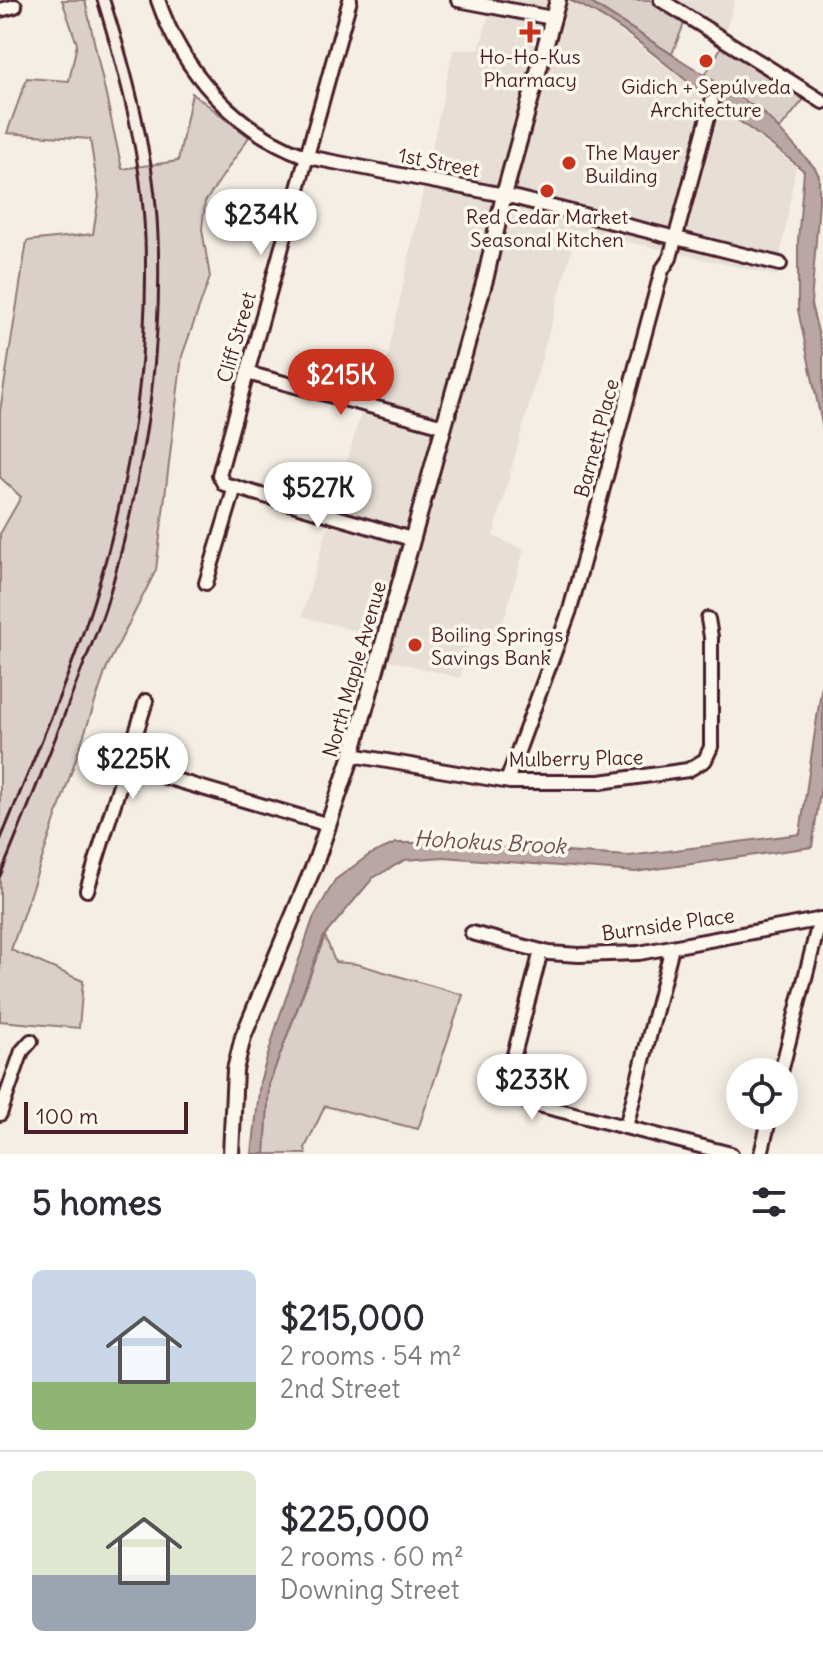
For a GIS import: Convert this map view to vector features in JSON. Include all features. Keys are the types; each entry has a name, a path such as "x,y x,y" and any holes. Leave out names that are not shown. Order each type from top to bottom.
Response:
{"main road":[{"name":"North Maple Avenue","path":"231,1154 235,1070 243,1037 329,825 352,755 486,276 504,195 557,1"}],"street":[{"name":"1st Street","path":"158,0 177,46 206,87 267,140 308,157 504,195 780,264"},
{"name":"Cliff Street","path":"235,487 224,484 219,475 350,0"},
{"path":"458,0 552,18"},
{"path":"661,0 678,3 823,102"},
{"path":"0,10 15,6"},
{"name":"Barnett Place","path":"507,781 570,610 662,270 676,239 712,102"},
{"path":"247,373 444,426"},
{"path":"206,583 235,487 411,539"},
{"name":"Mulberry Place","path":"352,755 507,781 621,781 699,766 710,751 712,740 711,637 708,619"},
{"path":"87,890 146,701"},
{"path":"124,765 329,825"},
{"path":"785,1058 822,919"},
{"name":"Burnside Place","path":"472,933 541,951 609,955 672,947 822,919"},
{"path":"626,1127 672,947"},
{"path":"541,951 509,1074 514,1092 527,1102 731,1154"},
{"path":"0,1114 22,1051 31,1041"},
{"path":"761,1154 767,1130"}],"shaded area":[{"path":"62,0 85,0 122,169 178,161 192,93 249,137 205,202 202,229 210,277 182,356 156,570 107,667 11,950 83,981 79,1028 0,1021 0,534 21,497 0,477 0,411 27,241 93,234 99,196 90,139 7,133 27,78 69,81 77,44"},
{"path":"493,0 569,0 580,4 796,166 777,276 577,230 493,536 524,550 496,646 471,638 460,678 389,660 393,641 302,616 370,382 382,384 453,50 479,50"},
{"path":"569,0 586,0 763,112 815,168 819,176 819,202 811,304 823,352 823,429 798,310 798,241 804,171 623,31"},
{"path":"587,0 650,0 687,16 672,54"},
{"path":"676,0 735,0 725,33"},
{"path":"725,41 809,93 780,129 705,75"},
{"path":"823,677 823,772 812,847 635,872 444,857 405,860 373,878 324,936 269,1084 265,1154 252,1154 260,1082 278,1021 313,919 335,880 369,855 396,843 629,856 800,834"},
{"path":"325,936 335,962 357,964 463,995 418,1129 325,1106 305,1148 306,1154 265,1154 269,1084"}],"railway":[{"path":"0,841 61,693 93,603 127,469 140,377 145,284 143,208 128,118 97,0"},
{"path":"0,876 106,606 140,469 153,377 159,283 153,176 142,117 110,0"}],"place":[{"name":"Ho-Ho-Kus Pharmacy","path":"530,32"},
{"name":"Gidich + Sepúlveda Architecture","path":"706,61"},
{"name":"The Mayer Building","path":"569,163"},
{"name":"Red Cedar Market Seasonal Kitchen","path":"547,191"},
{"name":"Boiling Springs Savings Bank","path":"415,645"}],"water label":[{"name":"Hohokus Brook","path":"490,842"}]}
